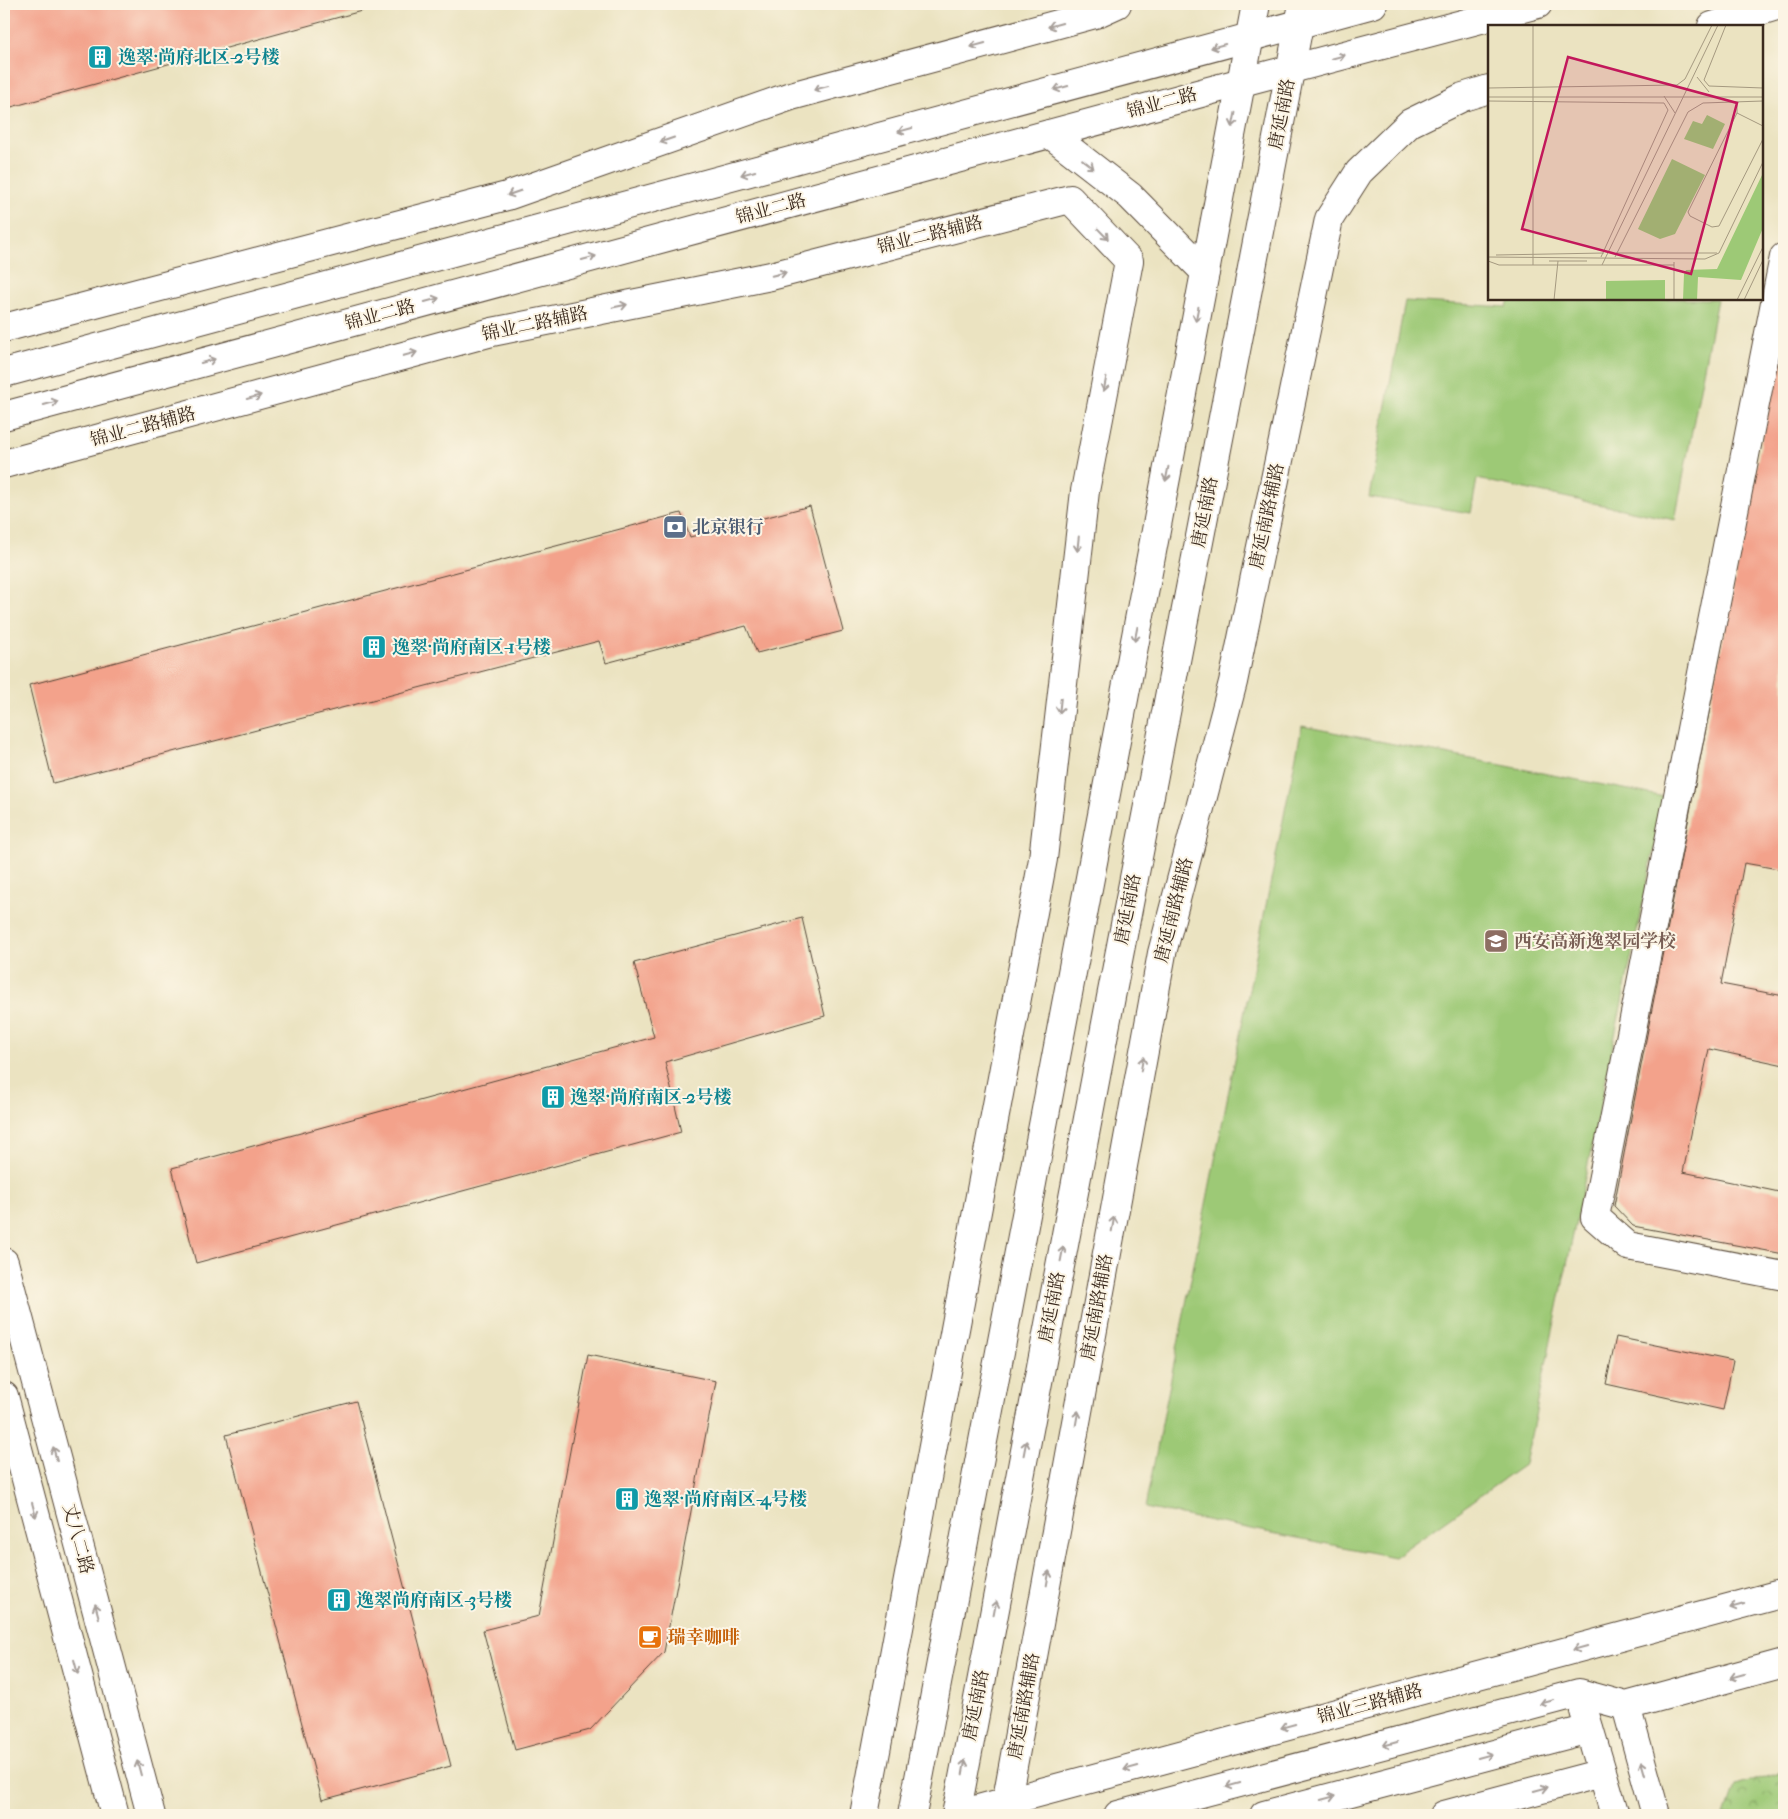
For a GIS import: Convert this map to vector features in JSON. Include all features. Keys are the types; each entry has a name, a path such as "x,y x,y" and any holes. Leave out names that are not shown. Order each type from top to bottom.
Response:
{"street":[{"path":"4,328 507,196 791,96 1095,14 1117,4"},
{"path":"912,1815 1256,4"},
{"path":"4,373 1250,38 1301,14 1374,4"},
{"name":"锦业二路","path":"4,416 1538,4"},
{"path":"1715,25 1783,4"},
{"name":"唐延南路","path":"956,1815 1301,14"},
{"name":"唐延南路辅路","path":"1006,1808 1162,954 1232,682 1329,219 1359,172 1410,123 1463,97 1488,88"},
{"path":"1050,134 1130,196 1205,272"},
{"name":"锦业二路辅路","path":"4,464 492,332 771,276 1070,199 1129,261 1084,491 1042,860 864,1815"},
{"path":"1784,257 1595,1217 1628,1246 1784,1276"},
{"name":"丈八二路","path":"4,1262 151,1815"},
{"name":"丈八二路","path":"4,1396 115,1815"},
{"name":"锦业三路辅路","path":"956,1815 1006,1808 1784,1593"},
{"path":"1118,1815 1579,1693 1626,1706 1784,1663"},
{"path":"1579,1693 1614,1815"},
{"path":"1626,1706 1656,1815"},
{"path":"1264,1815 1589,1729"},
{"path":"1444,1815 1602,1773"}],"green space":[{"path":"1509,300 1717,300 1675,520 1477,479 1471,513 1369,497 1405,301 1507,307"},
{"path":"1302,726 1665,797 1525,1464 1394,1557 1145,1508"},
{"path":"1784,1771 1784,1815 1725,1815 1735,1786"}],"building":[{"name":"逸翠·尚府北区-2号楼","path":"4,4 387,4 4,109"},
{"path":"1783,329 1784,870 1744,863 1721,984 1784,996 1784,1065 1709,1049 1683,1172 1784,1193 1784,1254 1633,1226 1614,1206"},
{"name":"逸翠·尚府南区-1号楼","path":"810,506 843,631 757,653 746,626 606,663 599,641 53,783 29,685 681,513 690,537"},
{"name":"逸翠·尚府南区-2号楼","path":"802,918 825,1016 665,1062 681,1132 196,1263 172,1168 654,1037 634,963"},
{"path":"1616,1337 1733,1361 1723,1410 1606,1384"},
{"name":"逸翠·尚府南区-4号楼","path":"588,1355 716,1381 664,1652 590,1730 515,1750 483,1630 539,1616"},
{"name":"逸翠尚府南区-3号楼","path":"356,1401 451,1766 322,1800 226,1435"}],"place":[{"name":"逸翠·尚府北区-2号楼","path":"100,57"},
{"name":"北京银行","path":"675,527"},
{"name":"逸翠·尚府南区-1号楼","path":"374,647"},
{"name":"西安高新逸翠园学校","path":"1496,941"},
{"name":"逸翠·尚府南区-2号楼","path":"553,1097"},
{"name":"逸翠·尚府南区-4号楼","path":"627,1499"},
{"name":"逸翠尚府南区-3号楼","path":"339,1600"},
{"name":"瑞幸咖啡","path":"650,1637"}]}
